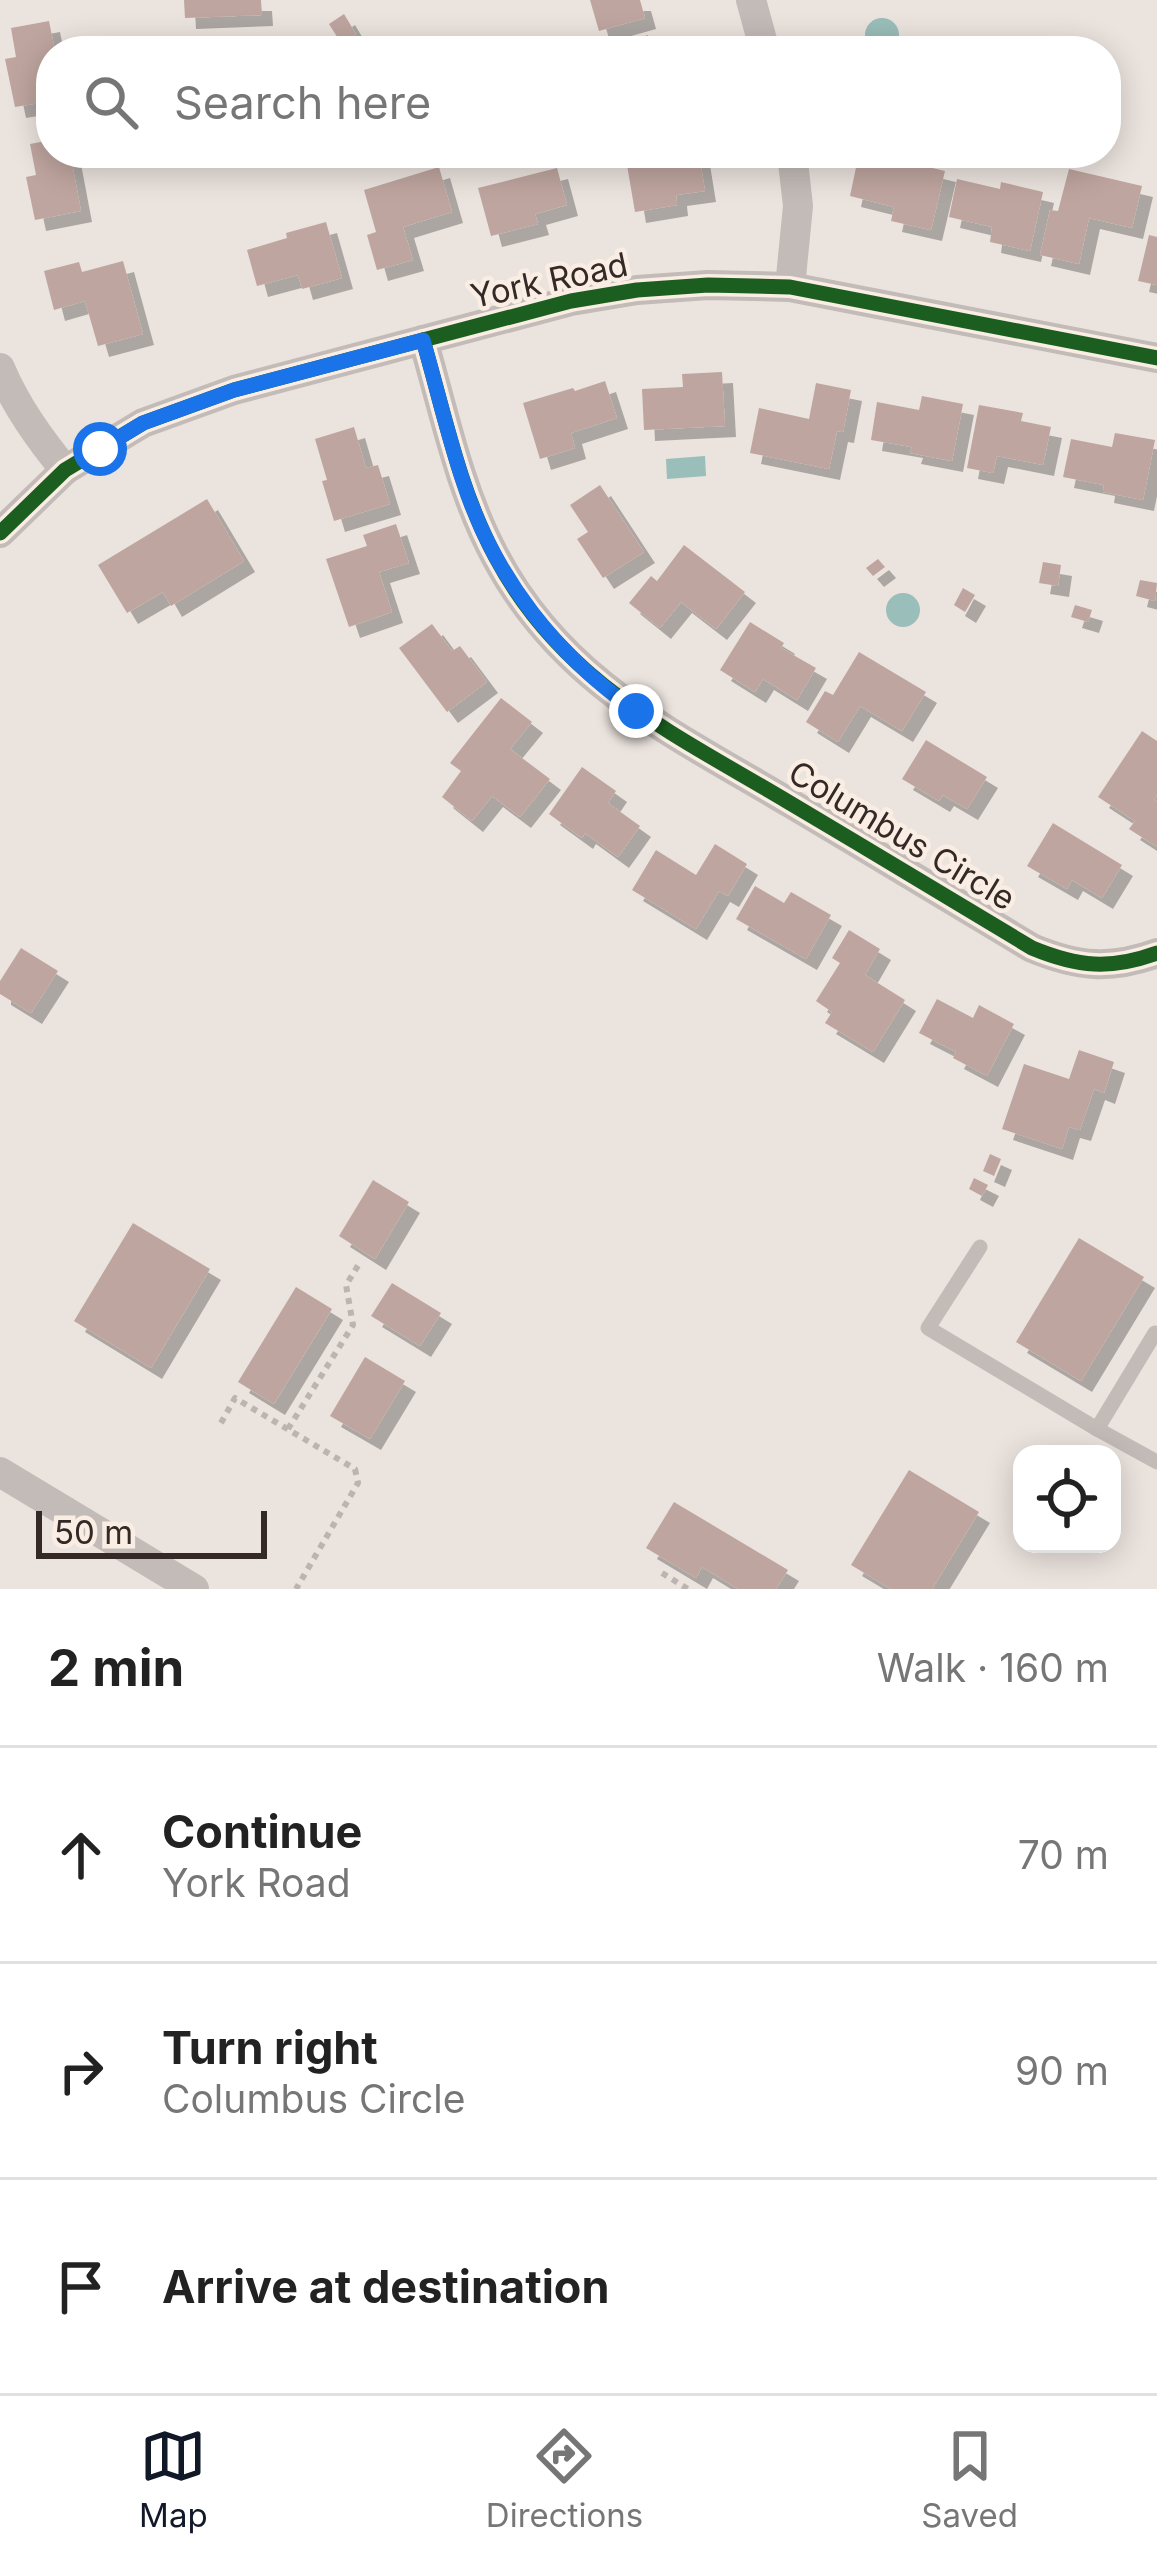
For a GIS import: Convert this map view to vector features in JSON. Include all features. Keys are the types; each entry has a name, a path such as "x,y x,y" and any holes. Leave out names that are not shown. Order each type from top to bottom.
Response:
{"street":[{"path":"751,0 761,36"},
{"path":"790,287 799,206 794,168"},
{"name":"York Road","path":"0,533 64,470 161,416 234,390 571,301 637,290 708,285 790,287 1157,358"},
{"name":"Columbus Circle","path":"423,340 465,487 495,556 545,631 603,687 1033,948 1077,963 1101,965 1157,953"},
{"path":"0,368 30,424 64,470"},
{"path":"0,1472 194,1589"}],"lane":[{"path":"980,1247 928,1328 1157,1462"},
{"path":"1097,1429 1155,1333"}],"path":[{"path":"288,1429 353,1325 346,1286 358,1264"},
{"path":"221,1423 236,1398 355,1469 358,1483 296,1589"},
{"path":"662,1573 688,1589"}],"water":[{"path":"882,18 899,36 865,35 870,23"},
{"path":"705,456 706,476 667,479 666,459"},
{"path":"903,593 915,598 920,610 915,622 903,627 891,622 886,610 891,598"}],"building":[{"path":"184,0 261,0 262,15 185,18"},
{"path":"590,0 640,0 645,18 599,31"},
{"path":"344,14 356,34 337,36 329,24"},
{"path":"49,21 52,36 36,36 36,104 15,107 5,59 16,57 11,28"},
{"path":"36,143 36,168 73,168 81,211 35,220 26,177 36,175 30,144"},
{"path":"439,168 452,212 403,227 413,260 377,270 367,235 376,232 364,190"},
{"path":"557,168 567,205 535,214 538,224 491,236 478,188"},
{"path":"628,168 701,168 705,191 676,195 677,205 635,212"},
{"path":"856,168 945,171 931,230 891,221 894,207 850,196"},
{"path":"1069,169 1142,186 1132,228 1089,218 1079,264 1040,255 1050,210 1058,211"},
{"path":"957,179 1000,189 1001,182 1043,192 1030,251 990,242 992,227 949,217"},
{"path":"326,222 342,278 302,289 298,275 257,286 247,250"},
{"path":"1149,235 1157,237 1157,285 1138,281"},
{"path":"123,261 143,334 98,346 85,301 54,310 44,271 79,262 82,272"},
{"path":"722,372 725,426 644,430 642,389 683,387 682,374"},
{"path":"605,381 617,418 571,433 575,448 540,459 523,403"},
{"path":"816,383 851,390 829,469 750,453 759,408 809,419"},
{"path":"922,396 963,404 952,461 871,440 877,402 919,410"},
{"path":"979,405 1023,413 1021,421 1051,427 1043,465 997,456 993,473 967,468"},
{"path":"354,427 366,468 378,465 390,504 334,521 315,439"},
{"path":"1115,433 1155,440 1143,500 1103,492 1104,485 1063,477 1071,439 1112,447"},
{"path":"600,485 644,552 603,578 577,539 588,532 570,505"},
{"path":"207,499 244,561 171,606 163,592 127,613 98,565"},
{"path":"396,524 409,563 379,572 392,612 349,627 326,559 367,546 363,535"},
{"path":"684,545 745,592 716,629 681,602 660,628 629,603 651,576 657,581"},
{"path":"878,559 885,567 873,576 866,568"},
{"path":"1043,562 1061,565 1058,586 1039,583"},
{"path":"1140,580 1157,583 1155,601 1136,596"},
{"path":"963,588 975,595 965,612 954,605"},
{"path":"1075,605 1092,610 1088,622 1071,617"},
{"path":"750,622 784,643 781,648 816,668 797,700 763,679 755,692 720,670"},
{"path":"432,624 452,651 460,646 487,682 447,712 399,648"},
{"path":"859,652 926,692 902,731 860,706 838,742 806,722 825,691 833,695"},
{"path":"501,698 532,722 510,749 550,779 520,817 492,796 472,821 442,797 461,771 450,763"},
{"path":"1142,731 1157,741 1157,847 1129,829 1135,821 1098,797"},
{"path":"926,740 987,777 967,809 943,795 939,801 902,779"},
{"path":"582,767 616,791 608,803 640,826 618,857 549,814"},
{"path":"1053,823 1122,865 1102,898 1072,880 1067,889 1027,866"},
{"path":"715,844 747,864 728,896 719,891 696,929 632,890 656,850 696,875"},
{"path":"755,886 784,903 791,892 831,915 806,959 736,919"},
{"path":"849,930 880,949 865,975 905,1000 873,1052 825,1023 832,1012 816,1001 840,963 832,958"},
{"path":"21,948 58,971 31,1013 0,994 0,981"},
{"path":"937,999 973,1018 979,1005 1014,1024 987,1076 953,1058 956,1052 919,1033"},
{"path":"1079,1050 1114,1062 1104,1093 1094,1089 1080,1130 1069,1127 1062,1149 1002,1129 1024,1064 1069,1079"},
{"path":"990,1154 1001,1159 994,1176 983,1171"},
{"path":"974,1178 988,1185 982,1196 969,1189"},
{"path":"373,1180 409,1202 375,1259 339,1236"},
{"path":"133,1223 210,1269 151,1368 74,1321"},
{"path":"1079,1238 1144,1277 1081,1381 1016,1342"},
{"path":"392,1283 441,1313 420,1346 371,1316"},
{"path":"296,1287 332,1309 274,1404 238,1382"},
{"path":"365,1357 405,1381 370,1439 330,1416"},
{"path":"909,1470 979,1512 932,1589 891,1589 851,1565"},
{"path":"674,1502 788,1570 776,1589 738,1589 702,1567 696,1578 646,1548"}],"cycle path":[{"path":"0,533 65,470 143,423 234,390 571,301 637,290 708,285 790,287 1157,358"},
{"path":"423,340 482,530 522,600 587,672 663,728 1032,948 1094,964 1157,953"}],"route":[{"path":"100,449 143,423 234,390 423,340 465,487 495,556 545,631 603,687 636,711"}]}
